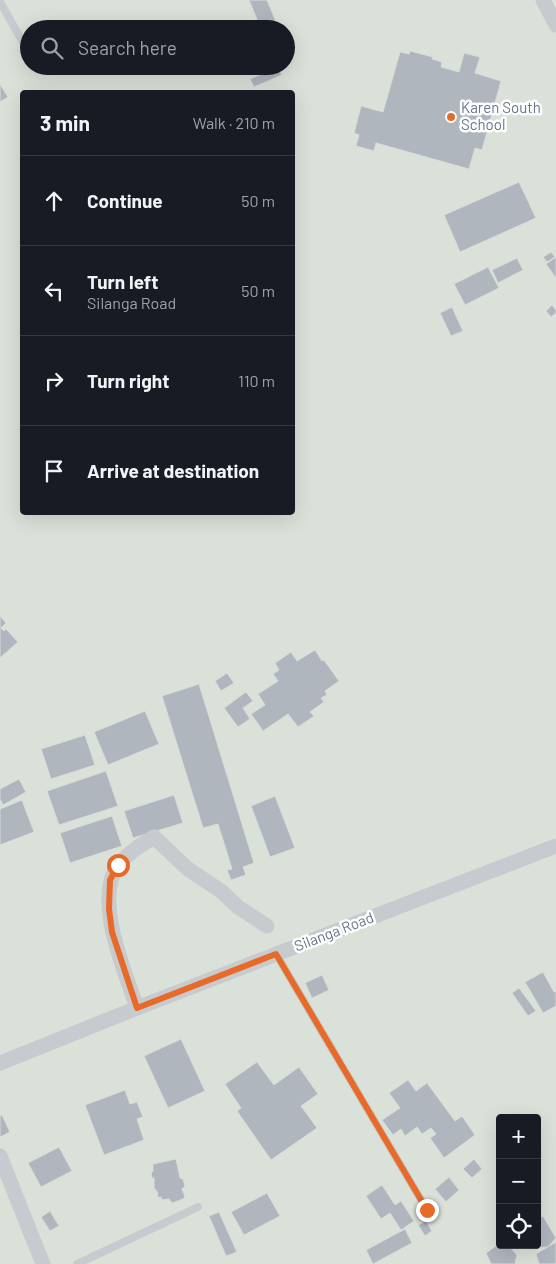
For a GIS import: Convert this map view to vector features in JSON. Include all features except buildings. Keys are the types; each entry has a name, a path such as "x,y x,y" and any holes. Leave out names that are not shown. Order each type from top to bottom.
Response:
{"street":[{"path":"543,0 555,22"},
{"path":"137,1008 112,932 109,909 110,880 118,865 128,855 154,837 188,869 221,891 238,907 267,926"},
{"name":"Silanga Road","path":"0,1063 556,846"},
{"path":"0,1156 43,1264"}],"lane":[{"path":"0,2 20,37"},
{"path":"276,954 427,1210"},
{"path":"78,1264 198,1207"}],"shaded area":[{"path":"0,0 556,0 556,1264 0,1264"}],"place":[{"name":"Karen South School","path":"451,117"}],"route":[{"path":"118,865 110,880 109,909 112,932 137,1008 276,954 427,1210"}]}
